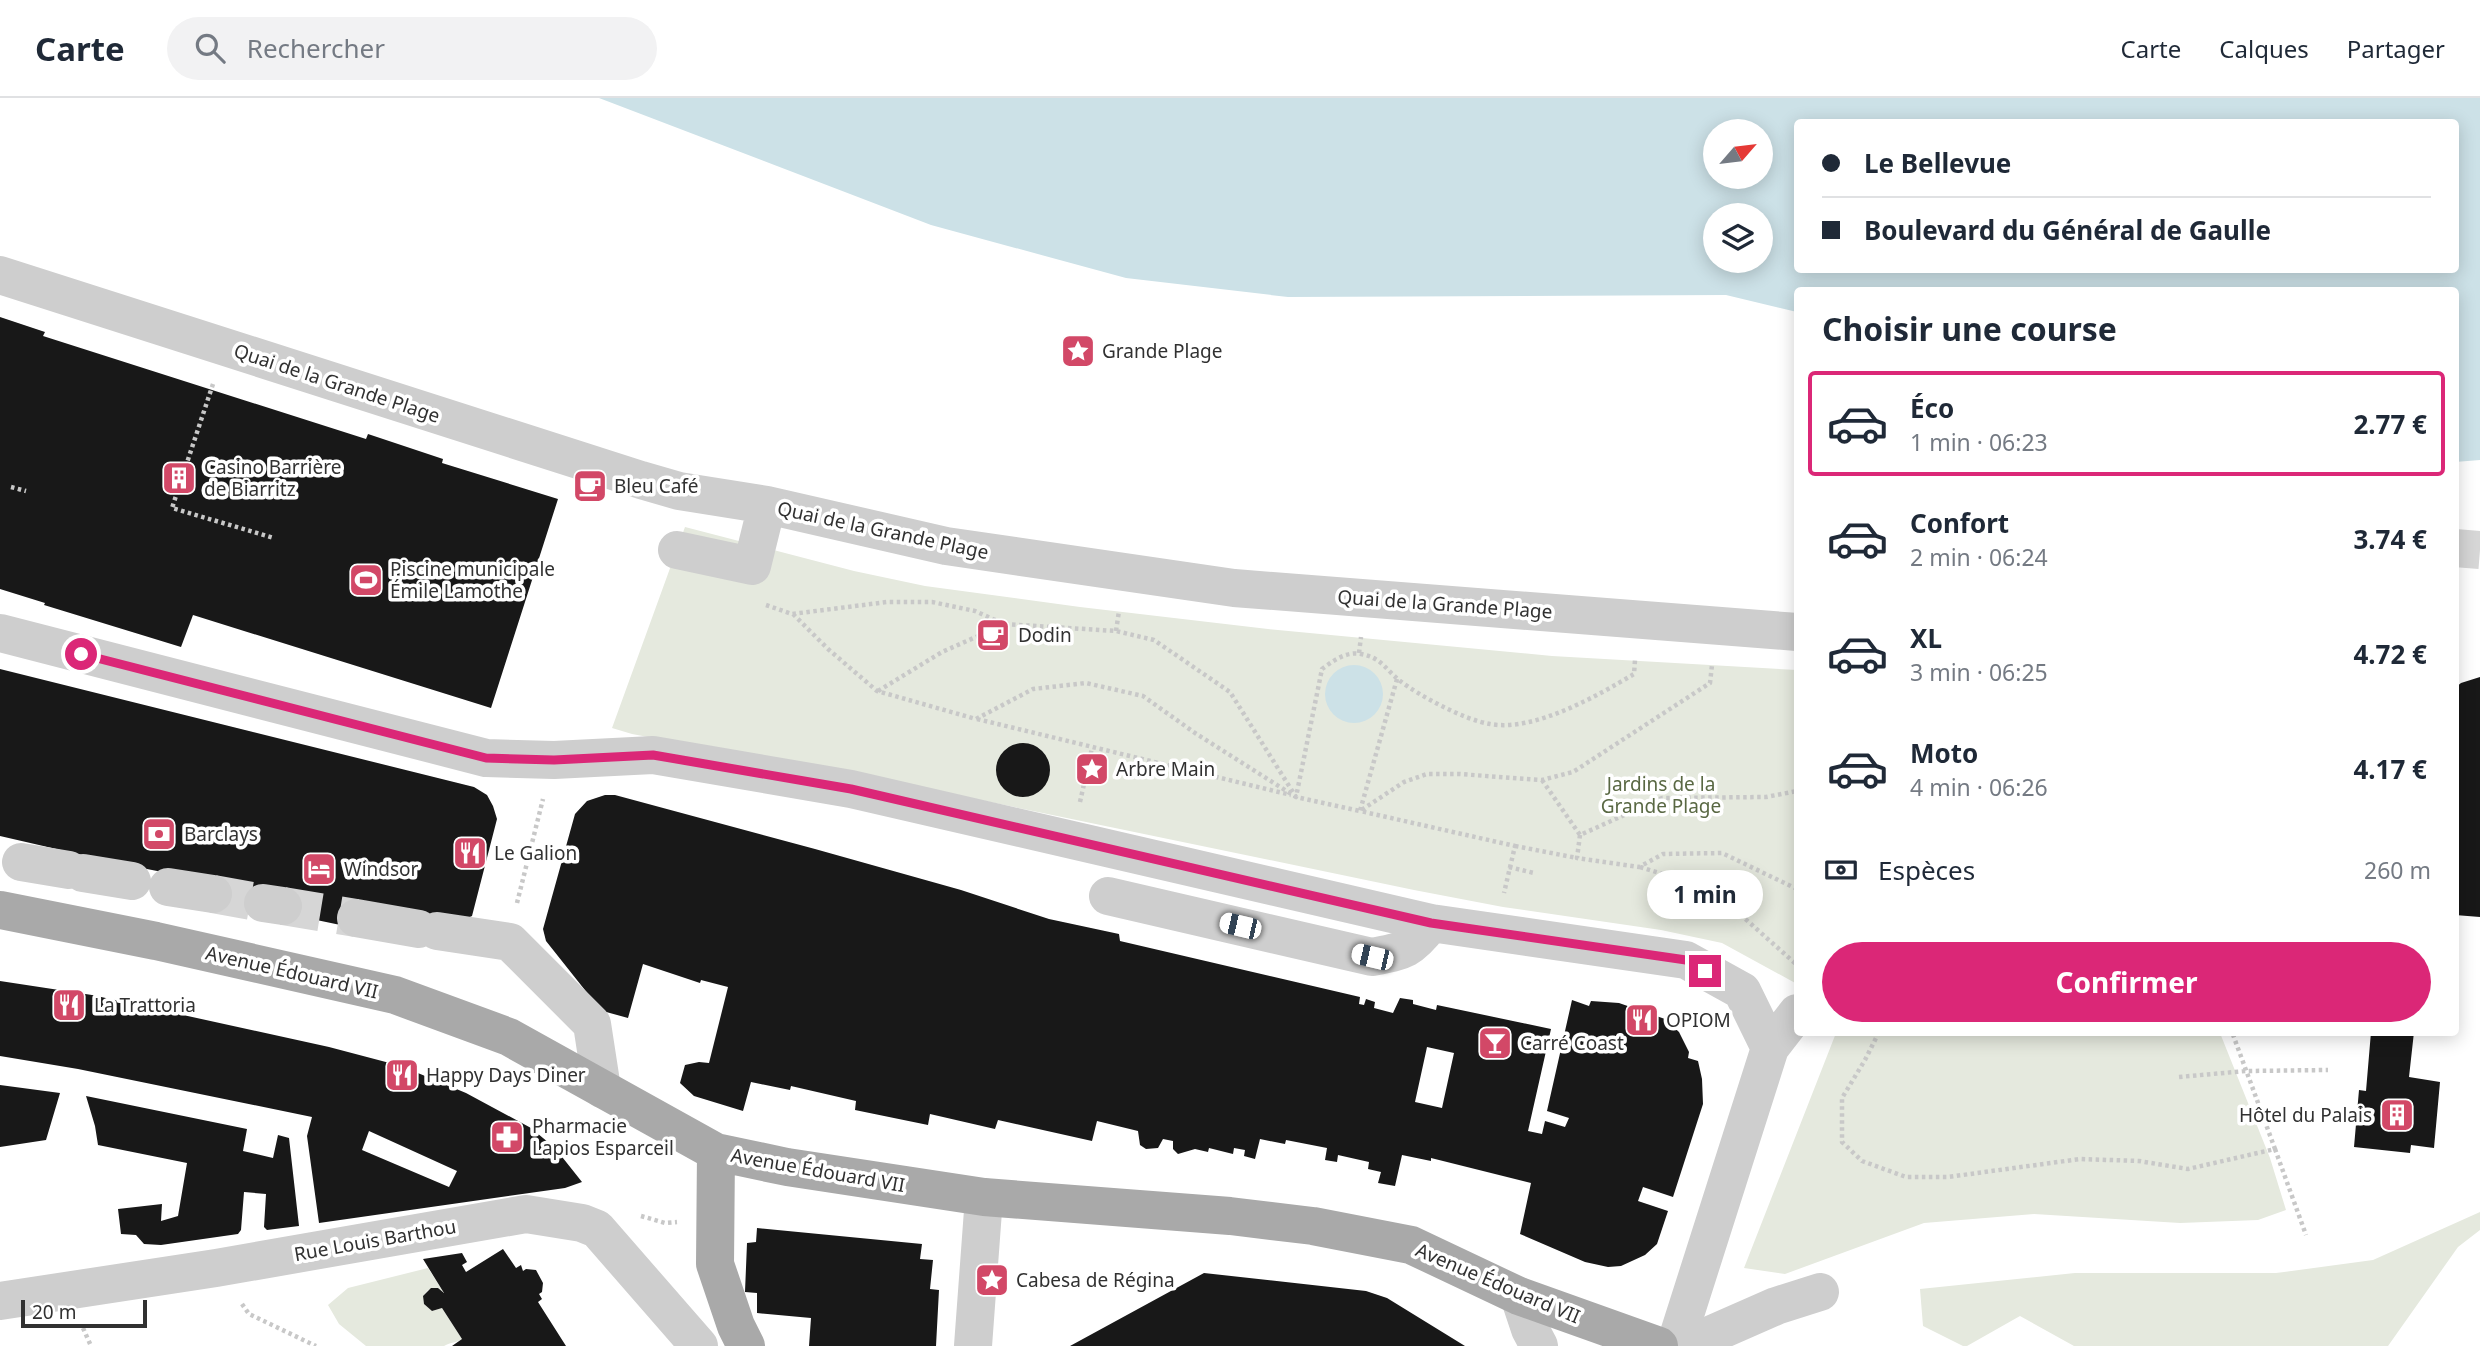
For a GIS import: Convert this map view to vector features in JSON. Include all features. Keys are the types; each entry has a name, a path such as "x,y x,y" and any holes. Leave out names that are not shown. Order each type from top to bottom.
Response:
{"main road":[{"name":"Avenue Édouard VII","path":"0,910 156,941 395,995 509,1037 716,1152 787,1167 984,1197 1230,1216 1313,1226 1411,1245 1519,1296 1659,1346"},
{"path":"716,1152 715,1264 736,1326 746,1346"}],"street":[{"name":"Quai de la Grande Plage","path":"0,275 641,481 679,491 767,505 946,546 1234,588 1794,632"},
{"path":"677,550 752,566 767,505"},
{"path":"0,634 486,758 554,760 653,755 851,789 1431,923 1686,960 1742,991 1770,1048"},
{"path":"21,862 213,894"},
{"path":"1108,896 1372,957 1398,952 1418,942 1431,923"},
{"path":"356,918 510,942 592,1024 602,1089"},
{"path":"1675,1346 1770,1048 1794,1017"},
{"path":"973,1346 984,1197"},
{"name":"Rue Louis Barthou","path":"0,1301 216,1268 526,1214 582,1223 597,1230 699,1346"},
{"path":"1685,1346 1776,1306 1820,1292"},
{"path":"1519,1296 1539,1346"}],"path":[{"path":"225,347 172,508 274,538"},
{"path":"11,486 26,491"},
{"path":"755,602 792,614 887,602 932,602 975,611 1004,624 1116,631 1154,640 1230,692 1296,797"},
{"path":"1116,631 1119,612"},
{"path":"792,614 877,691 976,719 1296,797 1515,846 1639,867 1686,881 1733,908 1794,962"},
{"path":"877,691 942,652 1004,624"},
{"path":"1359,653 1360,638"},
{"path":"1296,797 1322,669 1337,657 1359,653 1384,663 1397,679 1428,700 1489,724 1511,725 1586,702 1634,674 1634,660"},
{"path":"1360,811 1404,782 1427,774 1542,780 1573,772 1710,683 1712,665"},
{"path":"1360,811 1397,679"},
{"path":"976,719 1033,689 1086,683 1143,696 1195,733 1296,797"},
{"path":"1072,839 1092,748"},
{"path":"1542,780 1580,835 1577,858"},
{"path":"1580,835 1662,799 1766,796 1794,791"},
{"path":"517,904 543,800"},
{"path":"1515,846 1509,867 1534,873"},
{"path":"1639,867 1663,854 1722,853 1794,888"},
{"path":"1877,1036 1866,1060 1842,1098 1842,1142 1862,1161 1906,1177 1948,1177 2080,1159 2139,1161 2188,1169 2275,1149"},
{"path":"2233,1036 2306,1235"},
{"path":"2179,1077 2246,1071 2328,1070"},
{"path":"216,1268 249,1314 316,1346"}],"green space":[{"name":"Jardins de la Grande Plage","path":"685,527 854,571 925,586 1080,607 1268,629 1552,656 1794,670 1794,982 1722,943 1661,930 1503,907 1414,890 937,791 612,728"},
{"path":"1835,1036 2221,1036 2270,1158 2286,1210 2258,1220 2180,1223 2034,1214 1924,1223 1785,1274 1744,1268"},
{"path":"2480,1212 2480,1230 2458,1247 2388,1346 2074,1346 2020,1316 1963,1346 1923,1326 1920,1289 2075,1273 2276,1273 2373,1260"},
{"path":"428,1268 444,1293 438,1288 428,1290 423,1296 424,1304 432,1311 442,1308 462,1339 458,1341 444,1346 366,1346 339,1324 328,1305 348,1288"}],"shaded area":[{"path":"599,98 2480,98 2480,460 2459,462 2459,287 1794,287 1794,311 1726,295 1288,297 1126,278 931,225"},
{"path":"1354,665 1375,673 1383,694 1375,715 1354,723 1333,715 1325,694 1333,673"}],"building":[{"name":"Casino Barrière de Biarritz","path":"0,317 45,332 43,336 366,439 368,434 443,459 442,463 558,499 491,708 193,615 181,647 0,589"},
{"path":"0,669 474,787 487,795 497,819 472,916 457,923 350,927 283,913 287,897 0,836"},
{"path":"2480,677 2480,917 2459,915 2461,683"},
{"path":"1023,743 1042,751 1050,770 1042,789 1023,797 1004,789 996,770 1004,751"},
{"path":"615,795 961,890 1049,919 1119,934 1120,941 1360,997 1359,1004 1364,1005 1366,999 1375,1002 1374,1008 1393,1013 1400,998 1413,1000 1413,1004 1436,1010 1437,1005 1551,1029 1528,1131 1542,1134 1545,1121 1565,1127 1569,1118 1547,1111 1572,1000 1589,1006 1591,1001 1619,1003 1665,1019 1679,1032 1689,1052 1688,1058 1698,1061 1703,1104 1673,1197 1643,1187 1638,1201 1668,1211 1657,1244 1645,1255 1621,1266 1608,1267 1585,1262 1520,1234 1531,1183 1431,1158 1431,1161 1402,1155 1395,1186 1378,1183 1381,1172 1368,1169 1369,1162 1338,1155 1337,1162 1325,1160 1327,1148 1286,1140 1285,1144 1260,1139 1255,1159 1244,1156 1245,1150 1234,1148 1233,1154 1209,1148 1208,1152 1195,1149 1178,1154 1173,1149 1173,1141 1163,1139 1158,1148 1146,1149 1140,1145 1138,1131 1097,1121 1092,1141 998,1120 995,1129 930,1114 928,1125 855,1110 856,1101 791,1086 790,1090 751,1082 743,1111 694,1096 680,1083 685,1065 709,1063 728,987 701,980 700,983 643,964 628,1018 599,1010 546,941 543,929 575,814 587,801","holes":["1427,1047 1454,1053 1442,1108 1415,1102"]},
{"path":"0,981 92,995 329,1047 401,1066 466,1093 531,1128 555,1148 582,1182 565,1188 319,1223 307,1136 312,1117 78,1069 0,1056","holes":["369,1131 457,1171 449,1187 362,1150"]},
{"name":"Hôtel du Palais","path":"2371,1036 2414,1036 2409,1077 2440,1082 2434,1148 2411,1145 2410,1153 2354,1147 2359,1090 2366,1091"},
{"path":"0,1085 60,1093 46,1140 0,1147"},
{"path":"86,1096 247,1129 243,1151 273,1158 278,1135 289,1138 299,1226 267,1230 264,1227 266,1194 244,1192 241,1230 238,1234 161,1245 144,1244 136,1235 121,1234 118,1209 162,1204 161,1221 178,1216 187,1163 98,1145"},
{"path":"757,1228 922,1244 920,1259 933,1260 930,1289 939,1290 936,1346 809,1346 811,1318 757,1313 757,1293 745,1292 747,1243 756,1242"},
{"path":"503,1249 516,1268 521,1265 523,1271 536,1270 543,1283 542,1292 539,1294 542,1299 538,1302 566,1346 452,1346 462,1339 442,1308 432,1311 424,1304 423,1296 431,1288 438,1288 444,1293 423,1259 462,1253 467,1262 462,1265 466,1272"},
{"path":"1204,1273 1366,1291 1387,1298 1465,1346 1070,1346"}],"tunnel":[{"path":"2459,548 2480,550"},
{"path":"213,894 263,903"},
{"path":"283,906 356,918"}],"place":[{"name":"Grande Plage","path":"1078,351"},
{"name":"Casino Barrière de Biarritz","path":"179,478"},
{"name":"Bleu Café","path":"590,486"},
{"name":"Piscine municipale Émile Lamothe","path":"366,580"},
{"name":"Dodin","path":"993,635"},
{"name":"Arbre Main","path":"1092,769"},
{"name":"Barclays","path":"159,834"},
{"name":"Le Galion","path":"470,853"},
{"name":"Windsor","path":"319,869"},
{"name":"La Trattoria","path":"69,1005"},
{"name":"OPIOM","path":"1642,1020"},
{"name":"Carré Coast","path":"1495,1043"},
{"name":"Happy Days Diner","path":"402,1075"},
{"name":"Hôtel du Palais","path":"2397,1115"},
{"name":"Pharmacie Lapios Esparceil","path":"507,1137"},
{"name":"Cabesa de Régina","path":"992,1280"}],"route":[{"path":"81,654 486,758 554,760 653,755 851,789 1431,923 1686,960 1705,971"}]}
